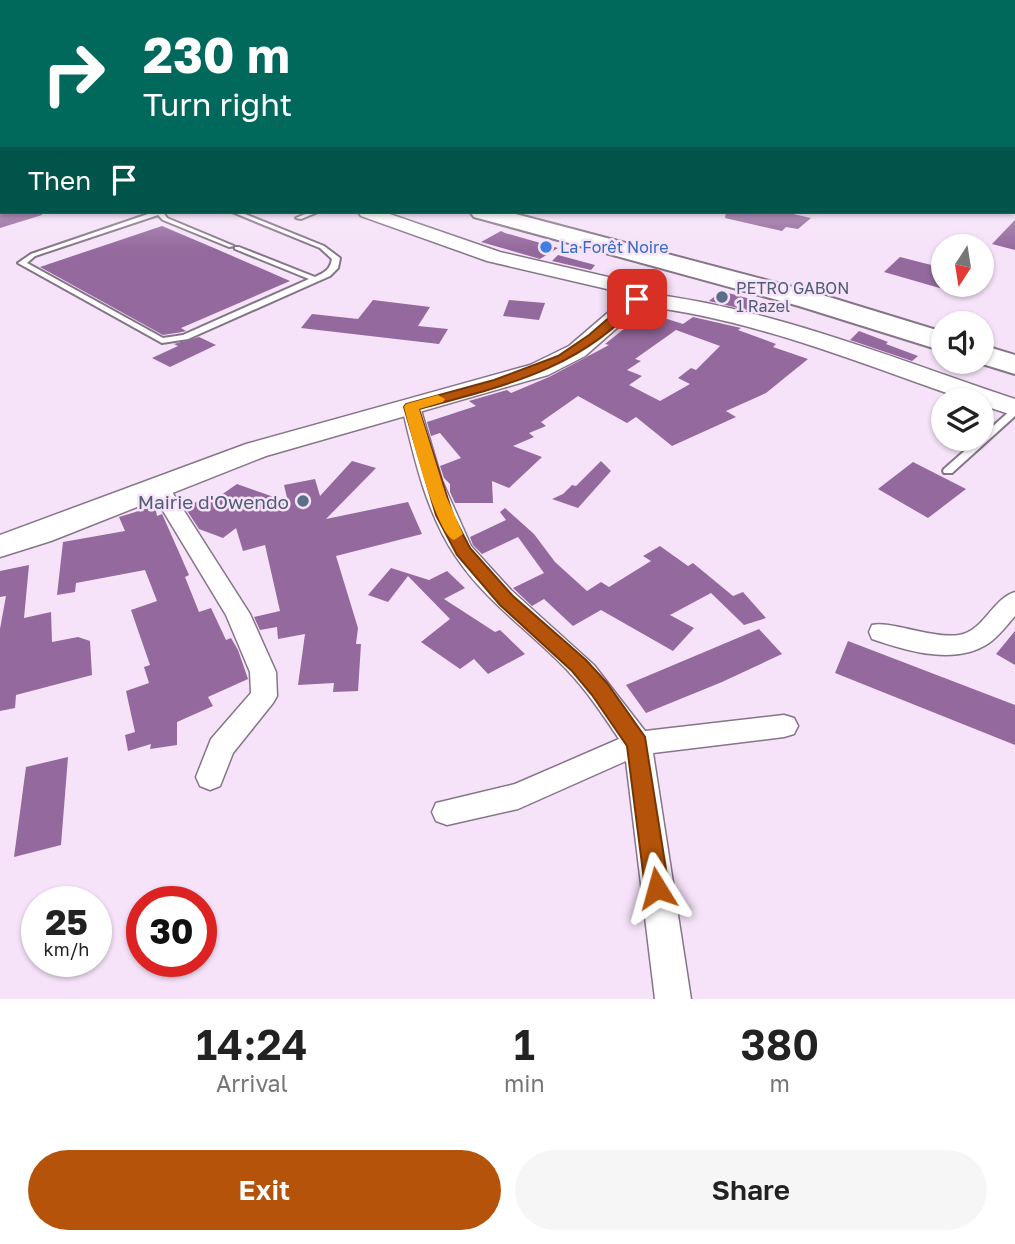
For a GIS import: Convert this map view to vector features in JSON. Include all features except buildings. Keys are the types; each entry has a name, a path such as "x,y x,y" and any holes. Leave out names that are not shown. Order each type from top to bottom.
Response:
{"highway":[{"path":"489,214 809,300 931,338"},
{"path":"533,214 808,287 931,324"},
{"path":"994,344 1015,351"},
{"path":"994,358 1015,365"}],"street":[{"path":"373,214 494,257 614,284 631,291 637,299"},
{"path":"0,546 40,534 256,450 498,383 562,359 594,338 637,299 661,300 761,322 1015,410"},
{"path":"411,407 441,506 463,551 507,600 586,673 638,743 673,999"},
{"path":"158,486 238,614 263,671 264,696 220,747 210,777"},
{"path":"881,632 916,642 953,645 979,637 1015,601"},
{"path":"447,812 518,796 638,743 784,726"}],"lane":[{"path":"154,214 33,255 22,264 162,341 185,337 334,268 336,258 322,247 279,225 242,214"},
{"path":"161,214 165,219 314,279"},
{"path":"299,218 310,214"},
{"path":"948,471 1015,410"}],"slow traffic":[{"path":"438,399 411,407 444,515 454,534"}],"place":[{"name":"La Forêt Noire","path":"546,247"},
{"name":"PETRO GABON 1 Razel","path":"722,297"},
{"name":"Mairie d'Owendo","path":"303,501"}],"route":[{"path":"637,299 577,351 539,370 411,407 444,515 463,551 507,600 555,642 600,689 638,743 657,888"}]}
